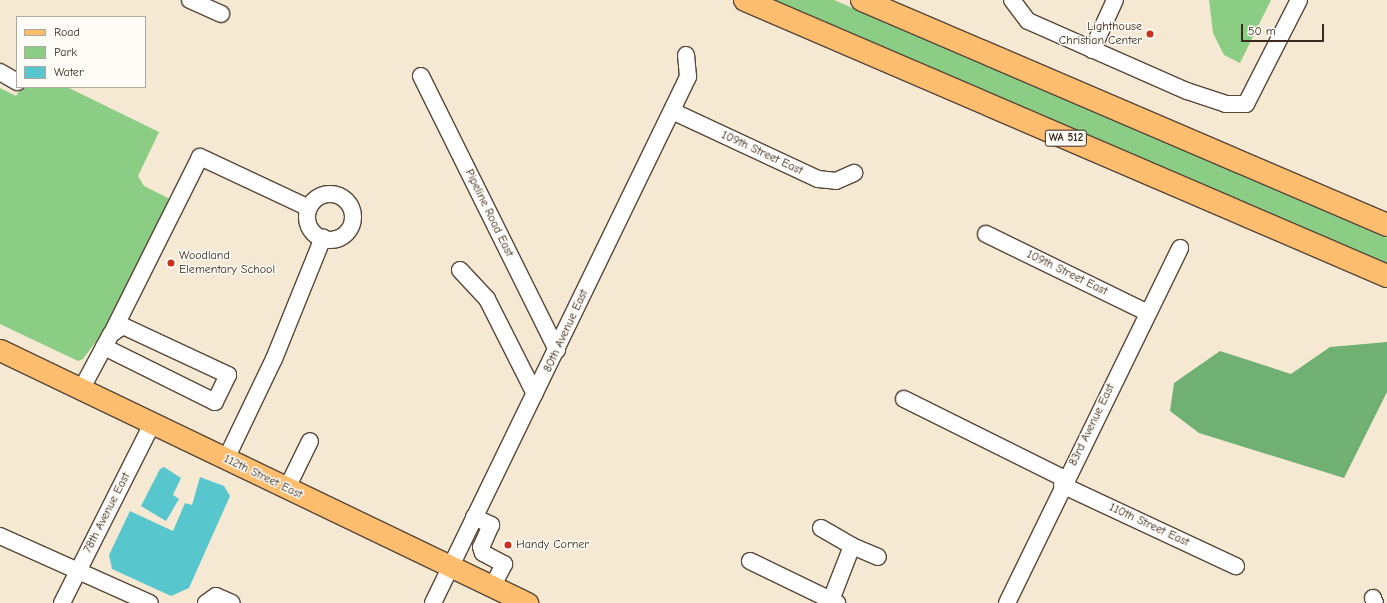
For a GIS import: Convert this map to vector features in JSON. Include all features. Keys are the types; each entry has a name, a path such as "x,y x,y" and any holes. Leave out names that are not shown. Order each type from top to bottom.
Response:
{"highway":[{"name":"WA 512","path":"745,0 1387,276"},
{"path":"862,0 1387,225"}],"main road":[{"name":"112th Street East","path":"0,350 82,388 152,424 527,603"}],"street":[{"path":"190,0 221,14"},
{"path":"1012,0 1024,18 1092,50 1213,102 1246,104 1298,0"},
{"path":"1092,50 1115,0"},
{"name":"80th Avenue East","path":"433,603 474,517 536,394 688,77 686,55"},
{"path":"0,72 16,81"},
{"name":"Pipeline Road East","path":"421,76 557,350"},
{"name":"109th Street East","path":"672,111 818,179 836,182 854,173"},
{"path":"82,388 104,348 122,328 200,157 309,208"},
{"path":"326,194 340,197 350,207 352,222 344,234 323,238 311,230 309,208 326,194"},
{"name":"109th Street East","path":"986,234 1148,312"},
{"path":"226,459 274,359 323,238"},
{"name":"83rd Avenue East","path":"1007,603 1064,482 1180,248"},
{"path":"460,270 487,299 536,394"},
{"path":"104,348 215,402 228,375 122,328"},
{"name":"110th Street East","path":"904,399 1064,482 1236,566"},
{"name":"78th Avenue East","path":"62,603 152,424"},
{"path":"287,488 310,441"},
{"path":"474,517 491,525 481,546 483,553 504,564 493,586"},
{"path":"821,528 852,546 878,557"},
{"path":"0,536 62,566 79,569 150,603"},
{"path":"750,561 834,602 852,546"},
{"path":"206,603 216,596 232,603"}],"green space":[{"path":"770,0 834,0 1387,238 1387,264"},
{"path":"1209,0 1271,0 1240,63 1224,55 1213,33"},
{"path":"0,88 16,96 21,88 69,88 159,132 138,176 144,186 170,199 112,320 83,359 78,361 0,324"},
{"path":"1387,342 1387,392 1344,478 1199,433 1170,411 1174,383 1220,351 1291,374 1330,347"}],"water":[{"path":"164,467 181,478 173,495 179,499 166,521 141,506 160,469"},
{"path":"200,477 224,486 230,496 189,588 171,596 112,569 109,555 130,511 173,531 185,503 192,505"}],"place":[{"name":"Lighthouse Christian Center","path":"1150,34"},
{"name":"Woodland Elementary School","path":"171,263"},
{"name":"Handy Corner","path":"508,545"}]}
